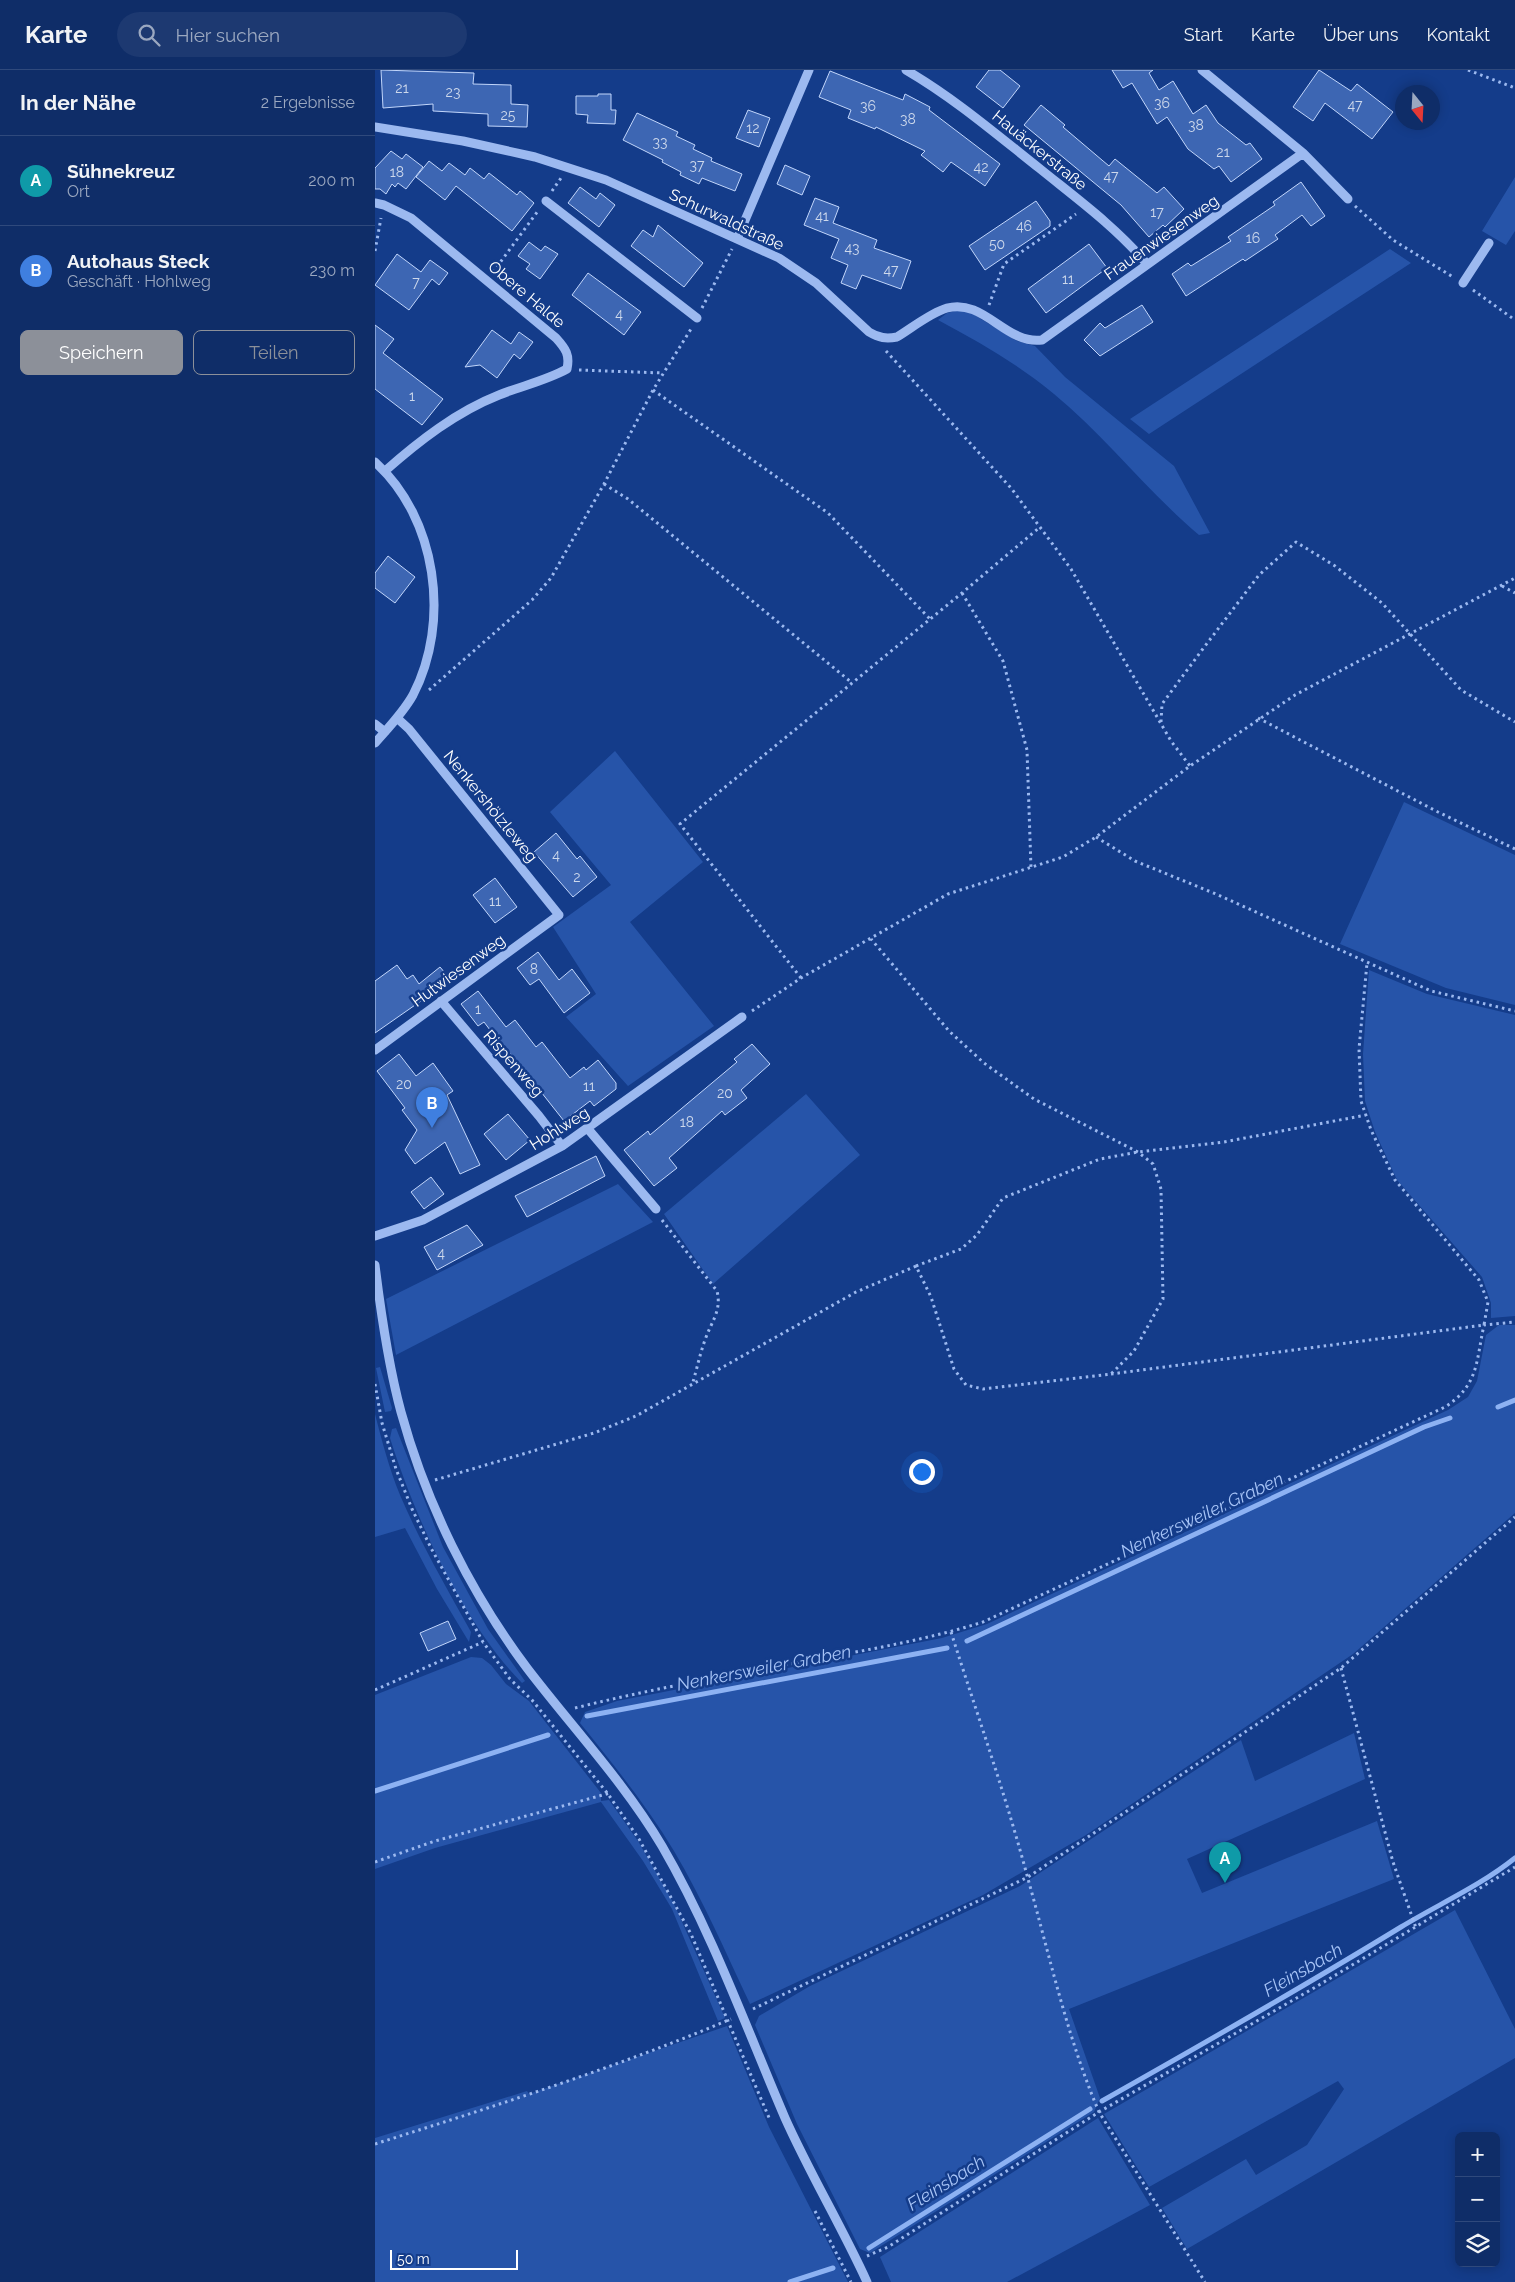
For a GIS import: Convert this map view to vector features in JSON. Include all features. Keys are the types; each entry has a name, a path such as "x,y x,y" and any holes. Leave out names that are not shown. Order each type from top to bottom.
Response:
{"street":[{"path":"737,239 809,70"},
{"name":"Hauäckerstraße","path":"906,70 955,102 1087,206 1133,247 1147,264"},
{"path":"1202,70 1303,153 1348,199"},
{"name":"Schurwaldstraße","path":"375,127 463,141 568,167 606,180 737,239 797,269 878,338"},
{"name":"Frauenwiesenweg","path":"878,338 897,336 946,309 959,306 973,309 1005,330 1034,341 1042,340 1303,153"},
{"path":"546,201 697,318"},
{"name":"Obere Halde","path":"379,204 411,218 561,343 569,358 567,369"},
{"path":"1463,283 1489,243"},
{"path":"385,471 432,433 474,407 498,395 567,369"},
{"path":"375,462 385,471 409,504 424,541 433,581 434,624 431,644 412,695 397,718 375,743"},
{"name":"Nenkershölzleweg","path":"397,718 409,729 559,915"},
{"path":"375,724 385,732"},
{"name":"Hutwiesenweg","path":"375,1050 559,915"},
{"name":"Rispenweg","path":"441,1001 539,1116 562,1146"},
{"name":"Hohlweg","path":"375,1236 423,1220 562,1146 742,1017"},
{"path":"588,1129 656,1209"},
{"path":"375,1265 386,1345 401,1412 415,1456 437,1512 464,1568 494,1620 526,1667 623,1790 660,1843 702,1923 787,2122 867,2282"}],"path":[{"path":"1469,70 1515,88"},
{"path":"487,280 546,201 568,167"},
{"path":"1348,199 1370,222 1393,240 1463,283 1515,320"},
{"path":"375,251 379,204"},
{"path":"989,303 1004,264 1087,206"},
{"path":"878,338 891,359 1011,488 1071,569 1171,741 1190,766"},
{"path":"567,369 663,373"},
{"path":"412,695 425,693 532,600 551,578 604,484 653,390 828,513 930,619"},
{"path":"604,484 628,499 851,682"},
{"path":"801,978 680,824 1040,527"},
{"path":"1161,722 1162,704 1202,650 1259,575 1296,542 1335,566 1382,603 1461,690 1515,722"},
{"path":"742,1017 801,978 948,894 1063,857 1096,837 1257,718 1408,633 1515,578"},
{"path":"1502,585 1515,593"},
{"path":"962,593 1003,661 1027,750 1031,868"},
{"path":"1257,718 1438,812 1515,849"},
{"path":"1096,837 1135,861 1215,894 1431,991 1515,1011"},
{"path":"871,939 949,1031 984,1063 1034,1099 1138,1152 1153,1164 1161,1189 1163,1299 1134,1351 1111,1374"},
{"path":"563,1712 668,1687 951,1632 983,1622 1445,1406 1466,1390 1473,1376 1488,1302 1479,1280 1395,1180 1361,1101 1359,1049 1367,963"},
{"path":"448,1476 594,1433 636,1416 666,1401 693,1382 724,1368 856,1292 961,1249 977,1235 1003,1198 1100,1159 1138,1152 1224,1142 1366,1115"},
{"path":"656,1209 663,1222 717,1291 720,1300 718,1312 705,1338 693,1382"},
{"path":"916,1266 931,1296 954,1369 966,1385 983,1388 1111,1374 1515,1322"},
{"path":"375,1384 387,1439 412,1509 483,1642 510,1679 532,1700 608,1794 639,1839 675,1903 729,2020 772,2123"},
{"path":"375,2144 530,2095 678,2042 742,2015 1028,1877 1341,1668 1515,1517"},
{"path":"951,1632 1028,1877 1063,2011 1099,2112 1205,2282"},
{"path":"375,1690 483,1642"},
{"path":"1341,1668 1393,1862 1416,1928"},
{"path":"375,1862 435,1841 623,1790"},
{"path":"857,2260 888,2247 1099,2112 1416,1928 1515,1867"},
{"path":"811,2202 851,2282"}],"shaded area":[{"path":"1515,177 1515,231 1506,245 1482,231"},
{"path":"1390,249 1411,263 1149,434 1130,419"},
{"path":"959,310 973,314 1017,341 1035,346 1065,377 1174,466 1210,533 1199,535 1091,428 1040,383 998,354 938,320 947,313"},
{"path":"615,751 703,862 630,922 714,1026 628,1086 566,1017 596,994 553,927 611,885 550,812"},
{"path":"1404,802 1515,855 1515,1005 1446,988 1340,944"},
{"path":"1369,970 1427,994 1515,1015 1515,1316 1491,1318 1491,1303 1482,1277 1397,1180 1375,1132 1365,1101 1363,1054"},
{"path":"806,1094 860,1155 713,1284 664,1214"},
{"path":"618,1184 653,1222 396,1355 386,1299"},
{"path":"1499,1325 1515,1325 1515,1513 1353,1654 1086,1835 983,1895 750,2004 704,1907 664,1834 580,1723 585,1712 617,1701 942,1638 987,1624 1448,1410 1468,1397 1477,1381 1486,1335"},
{"path":"380,1367 392,1408 391,1411 385,1412 376,1368"},
{"path":"375,1414 389,1465 400,1495 425,1547 471,1632 469,1642 437,1589 405,1528 375,1537"},
{"path":"396,1428 443,1547 488,1629 525,1681 522,1683 500,1659 480,1631 443,1568 427,1535 400,1469 390,1438 392,1429"},
{"path":"471,1657 482,1658 491,1665 506,1684 529,1701 601,1793 601,1801 609,1800 638,1841 674,1904 725,2018 718,2021 672,1909 643,1861 601,1802 435,1848 375,1869 375,1695"},
{"path":"1354,1733 1365,1779 1187,1859 1202,1893 1377,1821 1394,1879 1069,2009 1100,2098 1094,2112 870,2253 860,2249 797,2124 755,2025 759,2016 810,1986 1020,1886 1241,1740 1255,1781"},
{"path":"1455,1910 1515,2029 1515,2058 1187,2249 1162,2208 1246,2159 1256,2175 1307,2145 1344,2089 1338,2081 1149,2187 1104,2114"},
{"path":"727,2026 769,2127 848,2282 375,2282 375,2138 527,2091 529,2094"},
{"path":"1098,2118 1150,2205 1007,2282 891,2282 880,2257"}],"building":[{"path":"381,70 474,73 473,84 511,85 511,104 528,105 527,127 488,126 488,114 433,111 433,104 383,108"},
{"path":"989,70 1000,70 1020,86 1003,108 976,87"},
{"path":"1112,70 1153,70 1149,73 1159,90 1173,81 1193,114 1206,105 1218,123 1246,145 1250,143 1262,159 1231,182 1219,166 1214,169 1188,149 1167,117 1157,124 1132,83 1123,88"},
{"path":"1319,70 1351,91 1357,84 1393,112 1372,139 1325,103 1313,121 1293,107"},
{"path":"830,71 903,100 905,94 930,107 929,110 1000,164 985,186 951,162 943,172 921,155 925,151 876,127 875,129 848,118 851,110 819,97"},
{"path":"598,94 611,94 611,110 616,110 615,124 587,123 588,115 576,114 576,96 598,96"},
{"path":"1041,105 1065,125 1063,127 1109,166 1115,159 1157,193 1164,187 1184,209 1165,227 1163,225 1149,237 1121,205 1024,125"},
{"path":"748,110 770,118 759,147 736,138"},
{"path":"637,113 678,132 676,136 695,145 693,149 712,158 711,161 742,174 735,191 702,178 699,184 680,175 681,172 662,162 663,160 623,140"},
{"path":"391,151 402,159 406,154 423,167 406,189 398,183 395,187 392,184 386,194 380,189 375,189 375,168"},
{"path":"429,161 442,171 449,163 465,175 470,168 484,179 489,173 517,195 520,191 534,203 512,231 456,186 445,200 416,177"},
{"path":"785,165 810,176 802,195 777,184"},
{"path":"1301,182 1325,216 1311,226 1302,215 1275,235 1278,239 1186,296 1172,274 1188,263 1191,266 1231,241 1228,237 1275,205 1273,202"},
{"path":"580,187 596,199 600,193 615,205 599,227 568,203"},
{"path":"815,198 839,207 833,223 877,240 874,248 911,261 901,289 862,275 856,289 841,283 848,265 831,258 839,239 804,225"},
{"path":"1036,201 1050,221 1050,226 985,270 969,246"},
{"path":"658,225 703,263 684,287 631,246 643,230 653,237"},
{"path":"529,242 541,251 545,246 558,254 540,279 526,269 530,264 518,256"},
{"path":"1089,244 1107,268 1046,313 1028,289"},
{"path":"397,254 421,272 430,260 448,273 439,285 432,279 409,310 375,285"},
{"path":"588,273 641,312 624,335 572,295"},
{"path":"1142,305 1153,322 1100,356 1084,340 1100,323 1105,328"},
{"path":"375,325 394,339 383,353 443,399 422,425 375,389"},
{"path":"492,330 511,344 519,332 533,342 520,359 514,354 497,378 480,365 465,367"},
{"path":"388,556 415,577 395,603 375,588 375,573"},
{"path":"556,833 577,859 580,856 597,877 573,897 534,852"},
{"path":"495,878 517,907 495,923 473,895"},
{"path":"538,952 559,980 572,969 590,993 564,1013 539,979 530,985 517,968"},
{"path":"397,965 407,979 413,975 419,984 440,967 451,980 375,1033 375,981"},
{"path":"478,991 506,1027 515,1020 536,1047 542,1042 570,1078 584,1067 586,1070 598,1060 616,1083 616,1089 594,1106 590,1101 564,1121 484,1022 478,1026 461,1004"},
{"path":"752,1044 770,1064 741,1090 747,1098 725,1115 722,1111 669,1158 677,1168 654,1186 624,1150 648,1131 650,1135 737,1062 734,1059"},
{"path":"399,1054 416,1076 433,1063 453,1091 447,1095 480,1165 460,1174 445,1142 415,1164 405,1150 417,1130 402,1110 405,1108 377,1071"},
{"path":"508,1114 530,1140 506,1160 484,1134"},
{"path":"596,1156 605,1176 527,1217 515,1196"},
{"path":"431,1177 444,1194 424,1209 411,1192"},
{"path":"467,1225 483,1245 437,1270 424,1247"},
{"path":"448,1621 456,1639 428,1651 420,1633"}],"waterway":[{"name":"Nenkersweiler Graben","path":"1498,1407 1515,1400"},
{"name":"Nenkersweiler Graben","path":"967,1641 1424,1427 1450,1418"},
{"name":"Nenkersweiler Graben","path":"587,1716 947,1648"},
{"name":"Nenkersweiler Graben","path":"375,1791 548,1735"},
{"name":"Fleinsbach","path":"1102,2101 1474,1886 1515,1858"},
{"name":"Fleinsbach","path":"869,2248 1090,2109"},
{"name":"Fleinsbach","path":"790,2282 833,2268"}],"place":[{"name":"Autohaus Steck","path":"432,1128"},
{"name":"Sühnekreuz","path":"1225,1883"}]}
